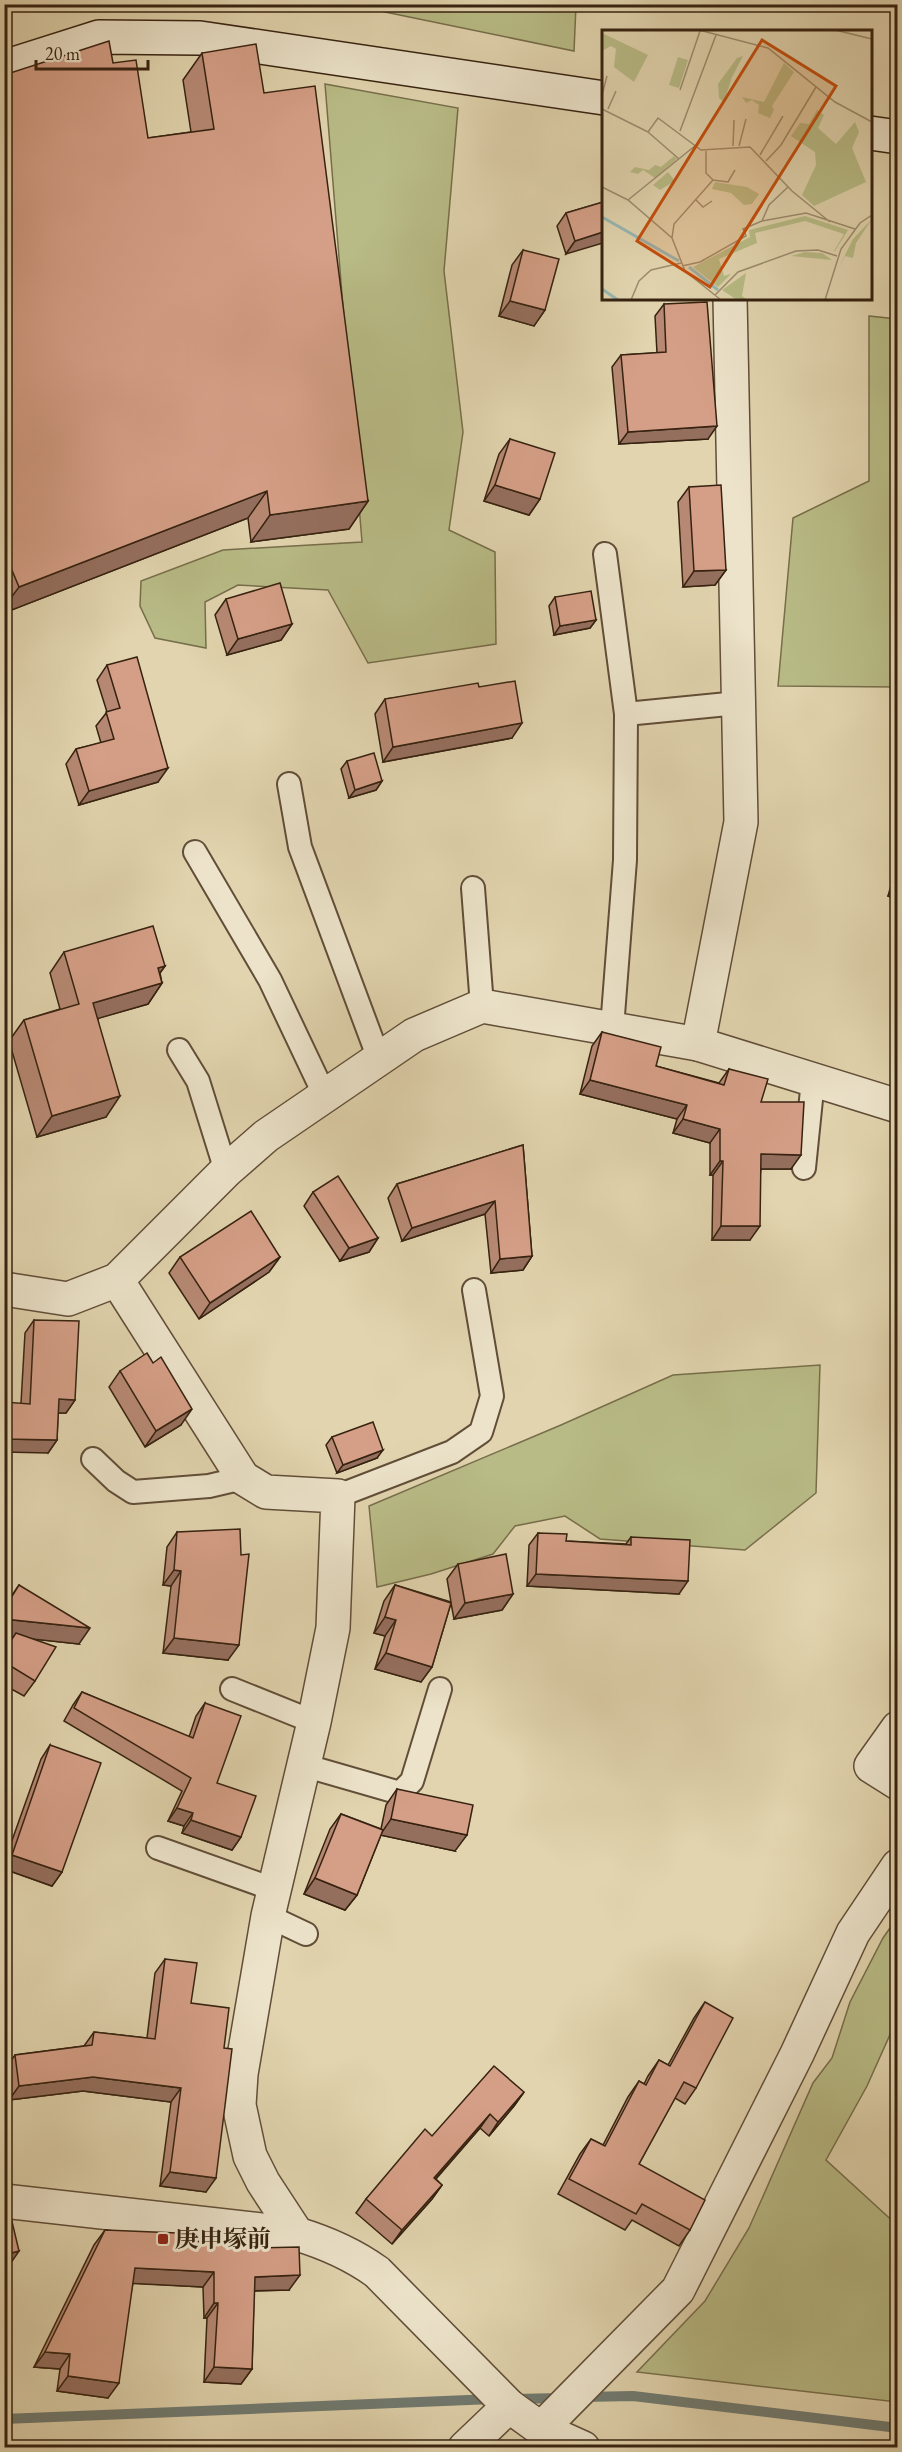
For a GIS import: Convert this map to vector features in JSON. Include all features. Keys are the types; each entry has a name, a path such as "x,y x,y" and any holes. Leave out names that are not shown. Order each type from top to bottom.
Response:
{"street":[{"path":"4,67 99,37 200,38 602,98"},
{"path":"872,133 897,136"},
{"path":"699,1044 741,822 730,300"},
{"path":"4,1289 68,1299 117,1280 226,1171 266,1136 414,1035 482,1006 699,1044 897,1106"},
{"path":"117,1280 243,1478 266,1492 338,1496 333,1628 315,1722 270,1903 241,2074 239,2105 250,2156 263,2182 297,2234"},
{"path":"897,1728 871,1766 897,1783"},
{"path":"541,2429 678,2290 797,2054 853,1933 897,1866"},
{"path":"4,2201 297,2234 326,2242 355,2256 378,2272 509,2406 541,2429 583,2448"},
{"path":"465,2448 509,2406"}],"lane":[{"path":"605,554 626,714 625,860 612,1028"},
{"path":"626,714 738,703"},
{"path":"290,784 300,847 379,1059"},
{"path":"195,852 270,980 325,1096"},
{"path":"473,888 482,1006"},
{"path":"180,1050 198,1081 226,1171"},
{"path":"804,1168 813,1080"},
{"path":"338,1496 452,1452 481,1432 492,1396 474,1290"},
{"path":"93,1459 116,1481 133,1492 209,1486 243,1478"},
{"path":"232,1689 315,1722"},
{"path":"303,1765 400,1793 412,1781 441,1689"},
{"path":"158,1848 270,1903 306,1934"}],"green space":[{"path":"351,5 576,5 574,51"},
{"path":"325,84 458,108 444,271 463,432 449,530 495,552 496,644 368,663 328,590 238,585 205,602 206,648 155,638 140,606 141,581 223,550 362,542"},
{"path":"869,316 897,319 897,687 778,686 793,518 869,481"},
{"path":"820,1365 816,1493 745,1550 600,1539 565,1516 515,1526 493,1554 431,1574 377,1587 369,1506 673,1375"},
{"path":"897,1918 897,2019 867,2086 826,2160 897,2225 897,2402 637,2372 705,2301 749,2228 813,2083 832,2058 850,2002 883,1938"}],"building":[{"path":"109,41 113,63 136,60 148,138 214,129 202,53 256,44 264,93 315,86 368,501 270,515 267,491 19,587 4,551 4,75"},
{"path":"602,202 602,232 575,241 566,213"},
{"path":"523,250 559,259 545,310 510,301"},
{"path":"707,302 717,426 628,432 621,355 666,352 664,304"},
{"path":"510,439 555,453 540,499 495,485"},
{"path":"721,485 726,570 694,571 689,487"},
{"path":"280,583 292,624 238,639 226,599"},
{"path":"591,591 596,620 560,626 555,597"},
{"path":"137,657 168,768 89,791 76,749 114,739 106,712 120,708 107,665"},
{"path":"515,681 522,723 393,747 385,699 478,683 479,687"},
{"path":"374,753 382,781 355,790 347,761"},
{"path":"153,926 165,966 158,968 162,983 93,1003 120,1096 52,1116 24,1020 79,1004 64,952"},
{"path":"602,1032 661,1047 656,1066 724,1085 729,1069 768,1079 761,1102 804,1102 801,1155 761,1154 760,1226 721,1226 723,1161 720,1161 720,1129 683,1119 687,1105 590,1080"},
{"path":"523,1145 532,1256 500,1259 495,1201 412,1228 397,1184"},
{"path":"338,1176 378,1238 349,1248 313,1192"},
{"path":"251,1211 280,1257 210,1303 180,1257"},
{"path":"34,1320 79,1321 75,1400 59,1399 57,1440 4,1439 4,1402 30,1404"},
{"path":"147,1353 153,1363 161,1357 192,1409 156,1431 120,1371"},
{"path":"373,1422 383,1450 343,1465 332,1437"},
{"path":"240,1529 241,1555 249,1554 239,1645 174,1638 181,1571 174,1570 177,1532"},
{"path":"538,1533 567,1534 566,1541 631,1545 631,1537 690,1540 688,1581 536,1574"},
{"path":"506,1554 513,1594 465,1603 458,1564"},
{"path":"19,1585 90,1628 4,1619 4,1609"},
{"path":"395,1585 451,1603 432,1667 386,1653 396,1620 385,1617"},
{"path":"16,1633 56,1647 35,1681 4,1662 4,1651"},
{"path":"82,1692 193,1738 205,1703 241,1716 217,1783 256,1796 241,1837 191,1820 193,1813 177,1808 191,1778 74,1708"},
{"path":"50,1745 101,1763 62,1872 12,1855"},
{"path":"397,1789 473,1805 467,1835 391,1819"},
{"path":"341,1814 383,1830 357,1895 315,1878"},
{"path":"165,1959 197,1963 191,2003 229,2008 224,2048 232,2049 216,2178 170,2172 181,2088 93,2077 19,2086 15,2055 92,2045 94,2032 155,2039"},
{"path":"705,2002 733,2018 696,2088 684,2082 639,2164 705,2200 690,2230 642,2204 636,2214 569,2179 591,2139 605,2146 639,2081 646,2085 659,2060 670,2066"},
{"path":"494,2066 524,2092 498,2122 490,2114 434,2178 442,2185 402,2230 366,2199 425,2129 432,2136"},
{"path":"9,2209 19,2251 4,2255 4,2210"},
{"path":"105,2230 177,2233 176,2242 255,2240 255,2248 299,2247 300,2275 255,2277 252,2369 214,2367 218,2303 214,2303 214,2272 135,2268 119,2383 68,2376 70,2354 45,2352"}],"waterway":[{"path":"583,2397 633,2396 898,2428"},
{"path":"514,2399 562,2398"},
{"path":"4,2419 493,2399"}],"place":[{"name":"庚申塚前","path":"163,2239"}]}
